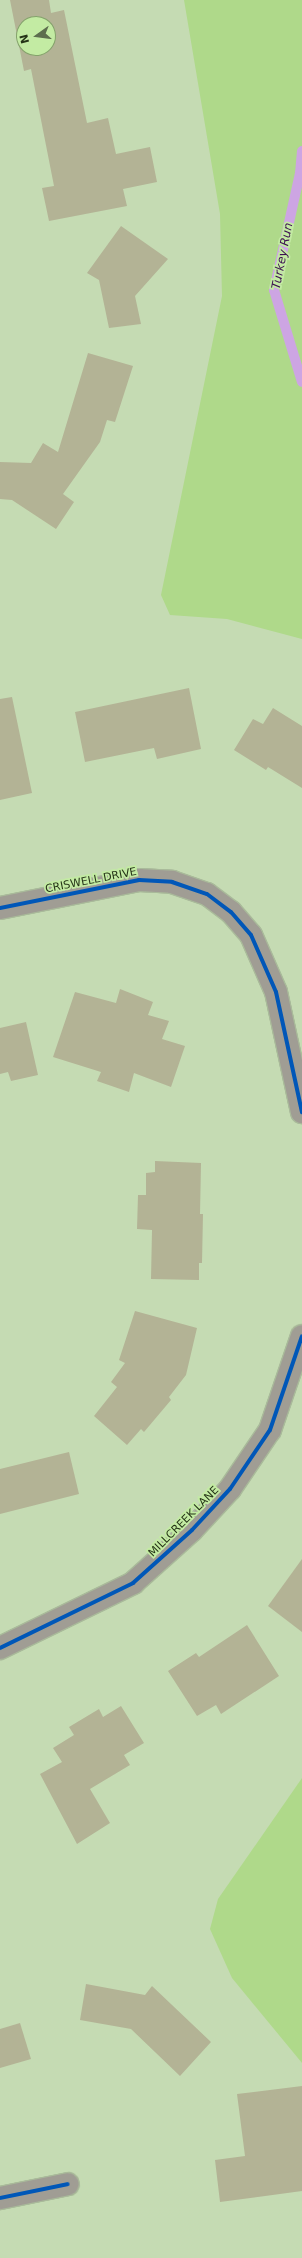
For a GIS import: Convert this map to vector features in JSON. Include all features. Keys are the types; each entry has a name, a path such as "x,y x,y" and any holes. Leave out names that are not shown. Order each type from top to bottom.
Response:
{"street":[{"name":"CRISWELL DRIVE","path":"0,908 139,880 172,882 207,894 231,912 251,935 276,992 302,1112"},
{"name":"MILLCREEK LANE","path":"0,1648 133,1583 192,1530 230,1489 270,1430 302,1336"},
{"path":"0,2198 68,2184"}],"green space":[{"path":"184,0 302,0 302,639 227,619 170,615 161,595 222,296 220,214"},
{"path":"302,1778 302,2063 232,1978 210,1929 218,1899"}],"building":[{"path":"10,0 49,0 51,13 64,10 87,123 108,118 116,154 150,147 157,182 123,189 127,206 49,221 42,188 54,186 31,69 24,71 21,56 56,56 56,16 16,16 16,30"},
{"path":"121,226 168,259 135,296 141,324 109,328 99,280 87,273"},
{"path":"88,353 133,366 115,422 107,420 100,442 63,494 74,502 56,529 12,500 0,499 0,462 31,463 43,443 58,452"},
{"path":"189,688 201,749 157,759 154,748 85,762 75,712"},
{"path":"12,697 32,793 0,800 0,699"},
{"path":"273,708 302,726 302,788 268,767 266,770 234,750 253,719 263,724"},
{"path":"120,989 153,1002 148,1015 169,1021 162,1039 185,1046 171,1087 134,1073 129,1092 97,1081 101,1072 53,1057 75,992 116,1003"},
{"path":"26,1022 38,1075 11,1081 8,1072 0,1074 0,1028"},
{"path":"155,1161 201,1163 200,1214 203,1214 202,1263 199,1263 199,1280 151,1279 152,1230 137,1229 138,1195 146,1195 146,1173 155,1172"},
{"path":"135,1311 197,1328 186,1375 169,1397 171,1400 144,1432 141,1429 127,1445 94,1416 117,1387 111,1382 125,1363 119,1360"},
{"path":"69,1452 79,1494 0,1514 0,1469"},
{"path":"302,1559 302,1632 268,1606"},
{"path":"247,1625 279,1676 221,1714 216,1705 197,1716 168,1671 196,1653 199,1657"},
{"path":"121,1706 144,1743 124,1755 130,1765 90,1789 110,1823 77,1844 40,1774 62,1762 53,1748 74,1735 69,1727 99,1709 103,1717"},
{"path":"86,1984 145,1995 152,1986 211,2042 180,2076 131,2029 80,2020"},
{"path":"20,2023 31,2059 0,2068 0,2029"},
{"path":"302,2086 302,2191 220,2202 215,2160 245,2156 237,2094"}],"waterway":[{"name":"Turkey Run","path":"302,151 300,173 274,290 302,382"}],"cycle path":[{"path":"0,908 139,880 172,882 207,894 231,912 251,935 276,992 302,1112"},
{"path":"0,1648 133,1583 192,1530 230,1489 270,1430 302,1336"},
{"path":"0,2198 68,2184"}]}
